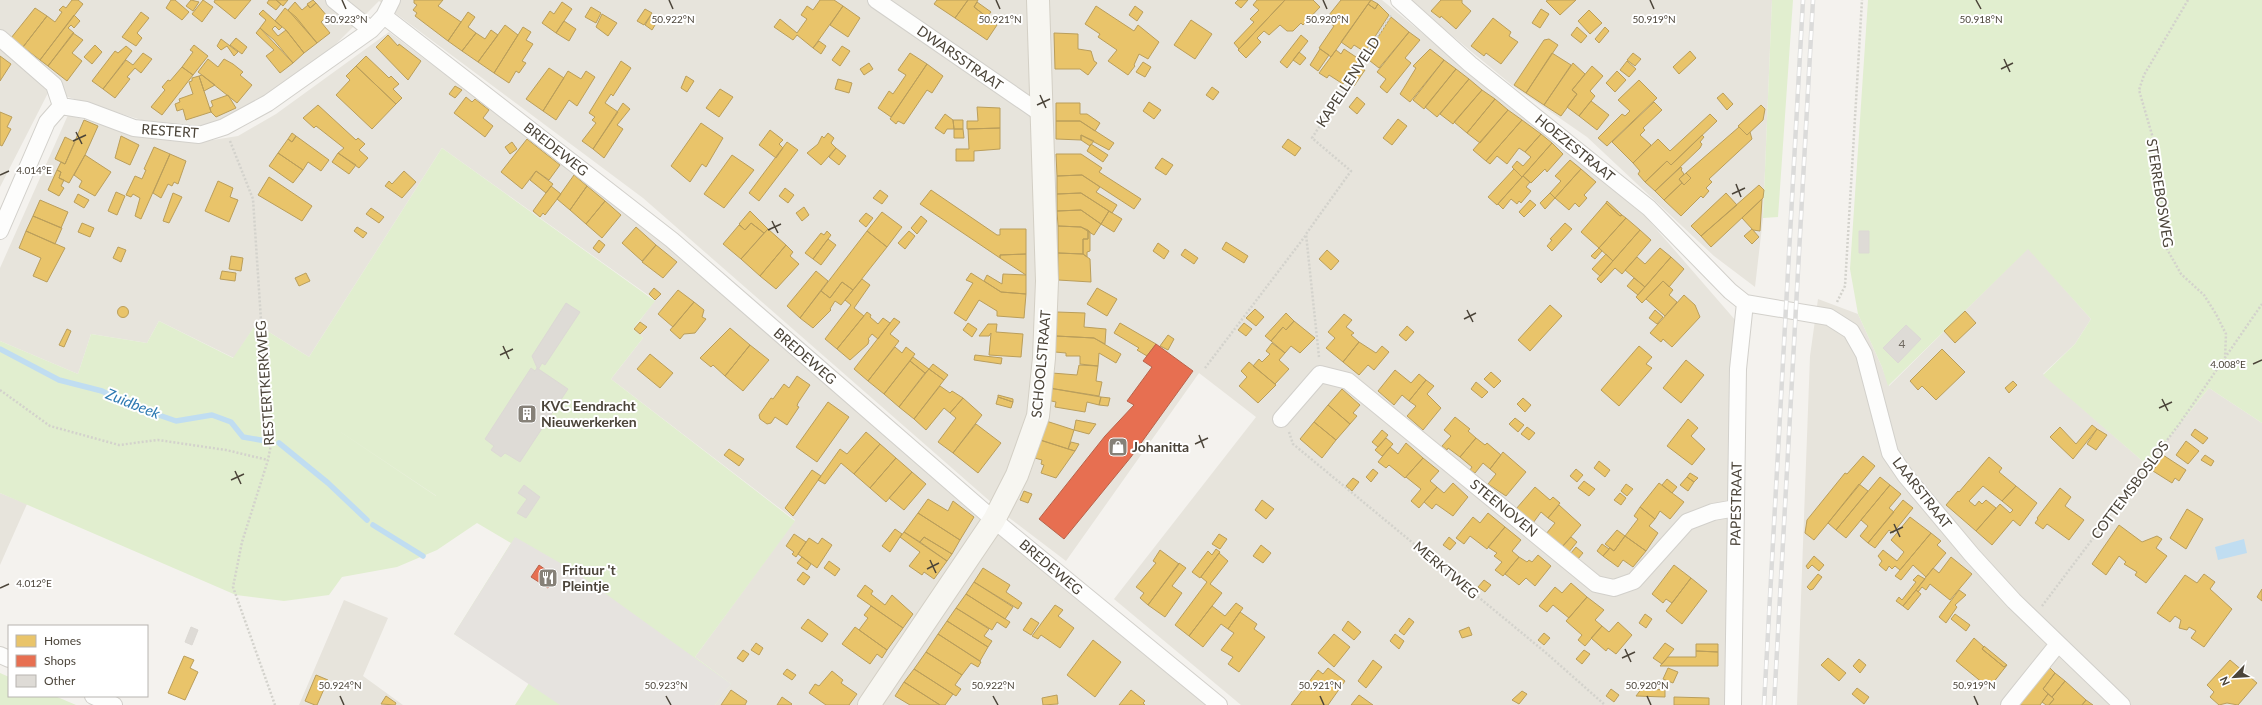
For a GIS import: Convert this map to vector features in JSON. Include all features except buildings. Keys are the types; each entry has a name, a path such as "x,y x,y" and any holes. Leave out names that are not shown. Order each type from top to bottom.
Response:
{"street":[{"path":"334,0 371,30"},
{"name":"RESTERT","path":"61,106 86,110 134,128 199,135 224,127 268,103 371,30 384,16 392,0"},
{"name":"DWARSSTRAAT","path":"876,0 1043,116"},
{"name":"SCHOOLSTRAAT","path":"869,705 994,520 1017,475 1038,416 1044,358 1047,280 1043,116 1038,0"},
{"name":"HOEZESTRAAT","path":"1399,1 1470,64 1649,208 1730,291 1745,303"},
{"name":"BREDEWEG","path":"384,16 672,240 994,520 1219,705"},
{"path":"0,38 54,85 61,106 47,122 0,230"},
{"name":"LAARSTRAAT","path":"1745,303 1829,317 1851,331 1864,354 1890,453 1905,475 1972,555 2032,619 2122,705"},
{"name":"PAPESTRAAT","path":"1733,705 1738,368 1745,303"},
{"path":"1281,419 1320,374"},
{"name":"STEENOVEN","path":"1320,374 1348,380 1596,584 1614,588 1634,581 1687,522 1713,512 1736,508"},
{"path":"2009,705 2058,644"},
{"path":"96,697 114,705"}],"path":[{"path":"1829,317 1845,286 1862,0"},
{"name":"STERREBOSWEG","path":"2188,0 2144,75 2139,90 2157,152 2167,248 2181,274 2204,295 2216,314 2226,334 2225,358"},
{"name":"KAPELLENVELD","path":"1306,234 1351,170 1312,138 1399,1"},
{"name":"RESTERTKERKWEG","path":"224,127 253,199 265,381 272,439 268,460 242,542 233,587 275,705"},
{"path":"1205,368 1306,234"},
{"path":"1306,234 1320,374"},
{"name":"COTTEMSBOSLOS","path":"2032,619 2180,423 2262,304"},
{"path":"0,390 50,426 119,445 158,440 226,450 268,460"},
{"name":"MERKTWEG","path":"1290,435 1293,444 1545,652 1605,705"}],"shaded area":[{"path":"0,0 1382,0 1645,216 1736,321 1726,705 1241,705 1114,599 1256,417 1199,373 1066,561 1008,517 643,198 379,1 314,66 244,109 195,130 154,124 49,91 0,187"},
{"path":"1409,0 1772,0 1763,218 1755,287 1714,256 1587,137 1513,86"},
{"path":"389,32 673,247 1212,705 715,705 731,684 695,657 795,520 611,379 643,338 633,330 655,300 442,148 309,357 256,324 234,358 159,321 147,343 91,334 78,374 0,341 0,268 68,115 137,134 200,142 238,136 276,114"},
{"path":"2028,248 2091,319 2075,344 2043,374 2147,465 2209,388 2262,423 2262,705 1797,705 1810,356 1818,299 1858,314 1889,386"},
{"path":"0,493 27,504 0,565"},
{"path":"515,537 574,571 731,684 715,705 560,705 454,634"},
{"path":"344,600 388,618 363,676 403,705 299,705"}],"green space":[{"path":"1772,0 1793,0 1778,217 1763,218"},
{"path":"1868,0 2262,0 2262,423 2209,388 2147,465 2043,375 2075,344 2091,319 2028,249 1888,386 1882,367 1858,314 1850,269"},
{"path":"442,148 655,301 633,329 643,338 611,379 795,521 695,657 731,684 715,705 515,705 529,683 454,634 511,543 477,523 437,550 397,567 342,577 329,595 284,601 236,595 0,493 0,341 78,374 91,334 147,343 159,321 233,358 256,324 309,357","holes":["330,425 435,495 436,496"]},
{"path":"0,673 8,677 8,697 57,697 76,705 0,705"}],"water":[{"path":"2244,539 2247,553 2218,560 2215,547"}],"waterway":[{"name":"Zuidbeek","path":"0,349 59,380 102,391 130,405 176,421 212,415 231,422 243,437 266,441"},
{"name":"Zuidbeek","path":"279,443 328,483 367,520"},
{"name":"Zuidbeek","path":"373,525 423,556"}],"railway":[{"path":"1764,705 1803,0"},
{"path":"1774,705 1813,0"}],"place":[{"name":"KVC Eendracht Nieuwerkerken","path":"527,414"},
{"name":"Johanitta","path":"1118,447"},
{"name":"Frituur 't Pleintje","path":"548,578"}]}
